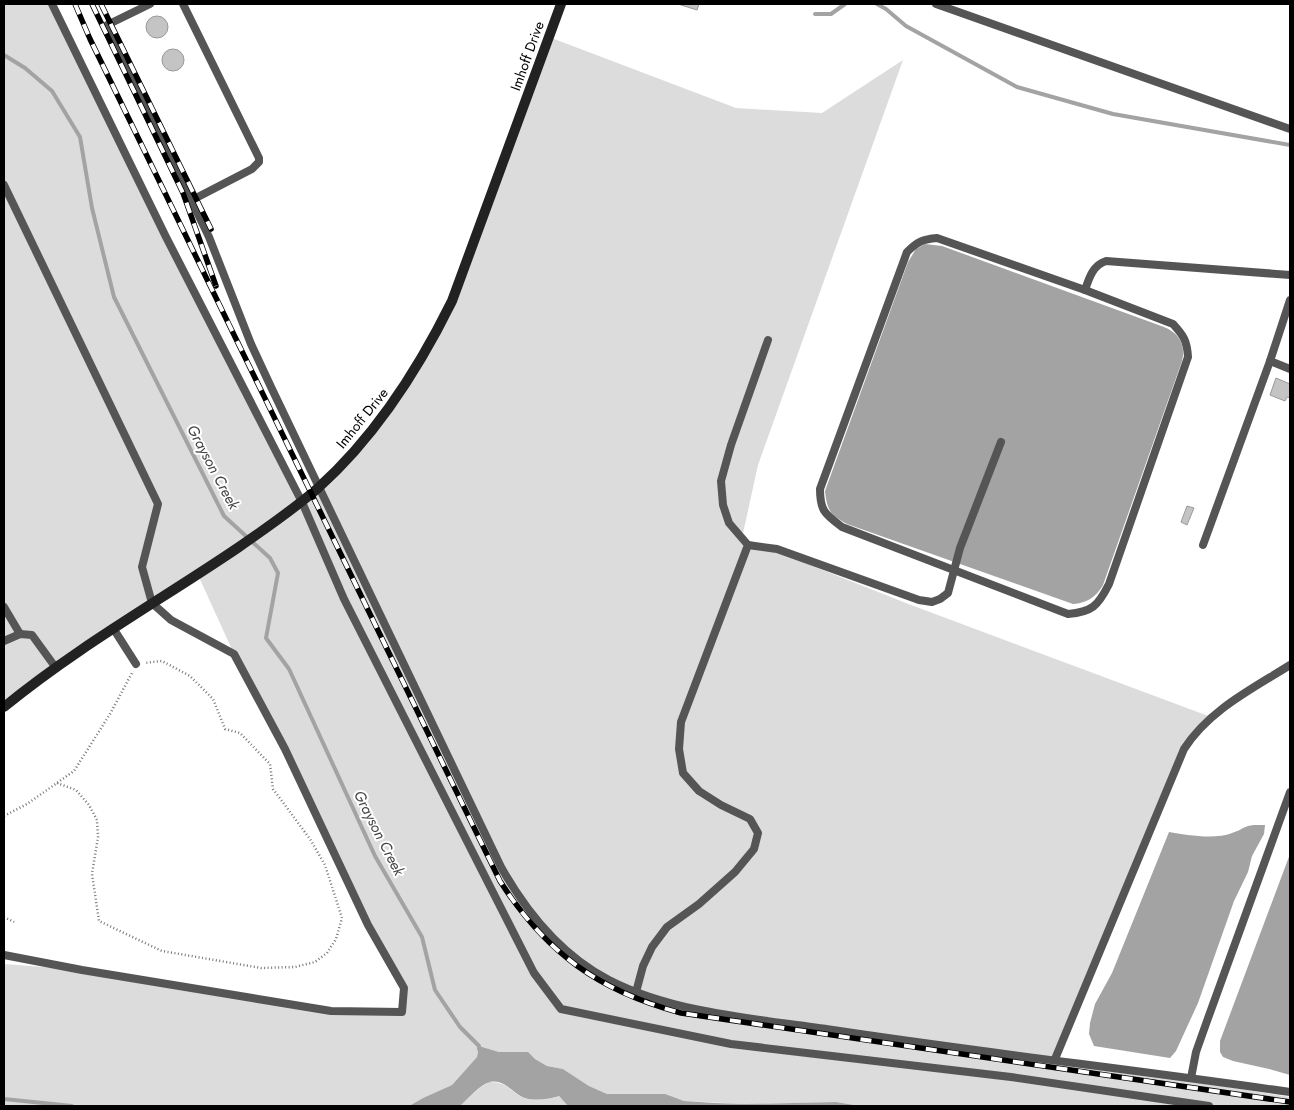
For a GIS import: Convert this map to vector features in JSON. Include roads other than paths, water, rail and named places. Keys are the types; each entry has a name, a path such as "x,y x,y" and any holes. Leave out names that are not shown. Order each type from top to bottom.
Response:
{"street":[{"name":"Imhoff Drive","path":"4,707 113,628 198,574 298,505 319,487 357,448 382,417 432,343 452,301 561,4"}],"lane":[{"path":"52,4 344,599 534,973 560,1009 731,1044 1010,1077 1209,1106"},
{"path":"150,4 107,25 220,262 251,344 501,867 517,895 557,942 607,979 636,992 673,1004 887,1038 1290,1092"},
{"path":"183,4 260,158 252,170 192,200"},
{"path":"936,4 1290,129"},
{"path":"4,185 158,504 142,567 152,603 171,620 234,654 286,749 368,925 404,988 402,1012 331,1010 82,970 4,955"},
{"path":"937,238 1085,290 1173,324 1182,334 1187,344 1188,357 1109,584 1096,606 1084,613 1068,614 842,527 826,515 820,504 820,489 907,252 915,244 923,239 937,238"},
{"path":"1085,290 1093,271 1101,262 1106,261 1290,275"},
{"path":"1203,545 1270,361 1290,300"},
{"path":"768,340 737,427 721,481 723,506 729,523 748,544 777,549 919,600 932,602 940,599 948,592 960,548 1001,442"},
{"path":"1270,361 1290,369"},
{"path":"636,992 643,966 652,946 667,927 699,904 735,872 754,849 758,833 750,819 699,792 683,773 679,749 681,722 748,544"},
{"path":"4,607 20,634"},
{"path":"113,628 136,664"},
{"path":"4,641 20,634 32,635 56,668"},
{"path":"1055,1059 1184,749 1211,717 1290,665"},
{"path":"1191,1078 1196,1052 1290,792"}],"waterway":[{"path":"815,14 831,14 845,4"},
{"path":"877,4 906,26 1017,87 1113,114 1290,145"},
{"name":"Grayson Creek","path":"4,55 25,68 52,91 80,137 92,208 114,297 224,516 270,558 278,573 266,638 289,669 375,856 422,937 435,990 460,1027 479,1046 479,1049"},
{"path":"4,1099 72,1106"}],"railway":[{"path":"75,4 90,39 500,881 536,929 556,949 600,981 652,1004 681,1013 1290,1102"},
{"path":"92,4 183,193 216,286"},
{"path":"101,4 211,229"}]}
